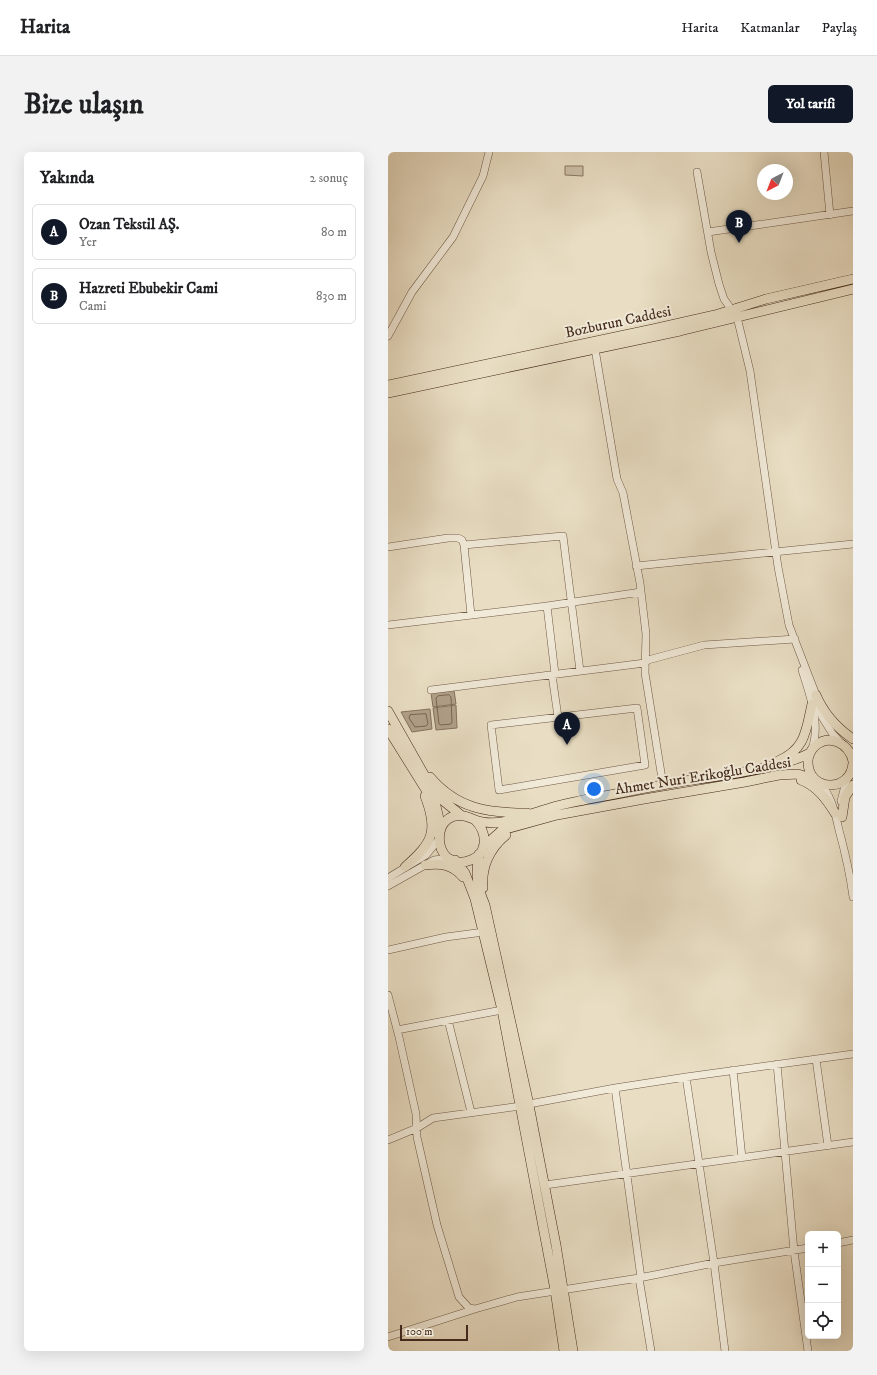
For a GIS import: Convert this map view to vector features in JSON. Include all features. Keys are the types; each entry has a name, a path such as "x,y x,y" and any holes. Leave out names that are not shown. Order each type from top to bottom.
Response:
{"main road":[{"name":"Bozburun Caddesi","path":"388,385 653,329 732,310 766,299 853,279"},
{"name":"Bozburun Caddesi","path":"388,393 680,332 853,289"},
{"path":"814,700 841,730 853,740"},
{"path":"757,770 782,759 799,746 806,733 814,700"},
{"path":"388,711 436,794 462,816"},
{"path":"388,730 436,806 441,849 445,855 453,860 465,873 484,932 545,1185 559,1290 564,1351"},
{"path":"838,815 851,778 853,762 852,756 847,747 828,740 816,745 811,751 808,760 808,768 817,781 825,785 837,785 851,778"},
{"name":"Ahmet Nuri Erikoğlu Caddesi","path":"475,820 505,822 515,820 530,813 557,806 663,784 757,770 796,760 811,751"},
{"path":"419,763 440,788 455,799 478,809 501,813 530,813"},
{"name":"Ahmet Nuri Erikoğlu Caddesi","path":"481,851 501,831 557,815 644,798 745,782 778,775 798,774 817,781"},
{"path":"778,775 803,781 813,786 826,799 838,815"},
{"path":"405,867 428,843 431,831 431,812 420,782"},
{"path":"440,835 447,821 453,817 462,816 475,820 484,832 485,840 476,871 477,882 485,905"},
{"path":"523,824 500,839 486,862 482,878 485,905 508,1007 559,1290 573,1351"},
{"path":"453,860 466,861 473,859 481,851"},
{"path":"425,865 438,863 449,866 460,873 471,888"}],"street":[{"path":"388,336 412,292 453,237 483,176 489,152"},
{"path":"824,152 830,216"},
{"path":"697,172 719,284 724,299 738,318 750,371 775,552 789,625 814,700 822,717 832,733 847,747"},
{"path":"708,232 853,212"},
{"path":"595,349 617,479 623,493 641,592 646,634 645,673 663,784"},
{"path":"464,545 563,536 580,671"},
{"path":"388,547 448,538 458,538 462,540 464,545 472,615"},
{"path":"636,566 853,544"},
{"path":"388,625 546,606 571,601 641,592"},
{"path":"546,606 558,717"},
{"path":"431,690 645,663 648,660 704,645 794,639"},
{"path":"811,751 815,740 816,729 814,700"},
{"path":"637,708 645,765 499,790 491,725 651,706"},
{"path":"817,781 823,787 838,815 853,897"},
{"path":"388,878 426,855 440,835"},
{"path":"388,886 436,859 453,860"},
{"path":"388,950 446,937 484,932"},
{"path":"388,995 398,1030 416,1114 417,1137 437,1225 459,1297 470,1308 475,1309"},
{"path":"398,1030 502,1010"},
{"path":"448,1020 471,1112"},
{"path":"388,1140 417,1128 433,1118 525,1105 615,1088 686,1077 853,1054"},
{"path":"816,1059 828,1146"},
{"path":"777,1064 794,1251 808,1351"},
{"path":"733,1070 742,1158"},
{"path":"686,1077 700,1164 725,1351"},
{"path":"615,1088 651,1351"},
{"path":"545,1185 853,1142"},
{"path":"841,1242 853,1240"},
{"path":"388,1337 517,1297 640,1278 714,1263 805,1249"}],"shaded area":[{"path":"565,166 583,166 583,176 565,175"}],"water":[{"path":"454,690 456,704 433,707 431,693"},
{"path":"456,705 457,728 436,730 433,708"},
{"path":"430,709 432,729 412,732 401,712"}],"place":[{"name":"Hazreti Ebubekir Cami","path":"739,243"},
{"name":"Ozan Tekstil AŞ.","path":"567,745"}]}
